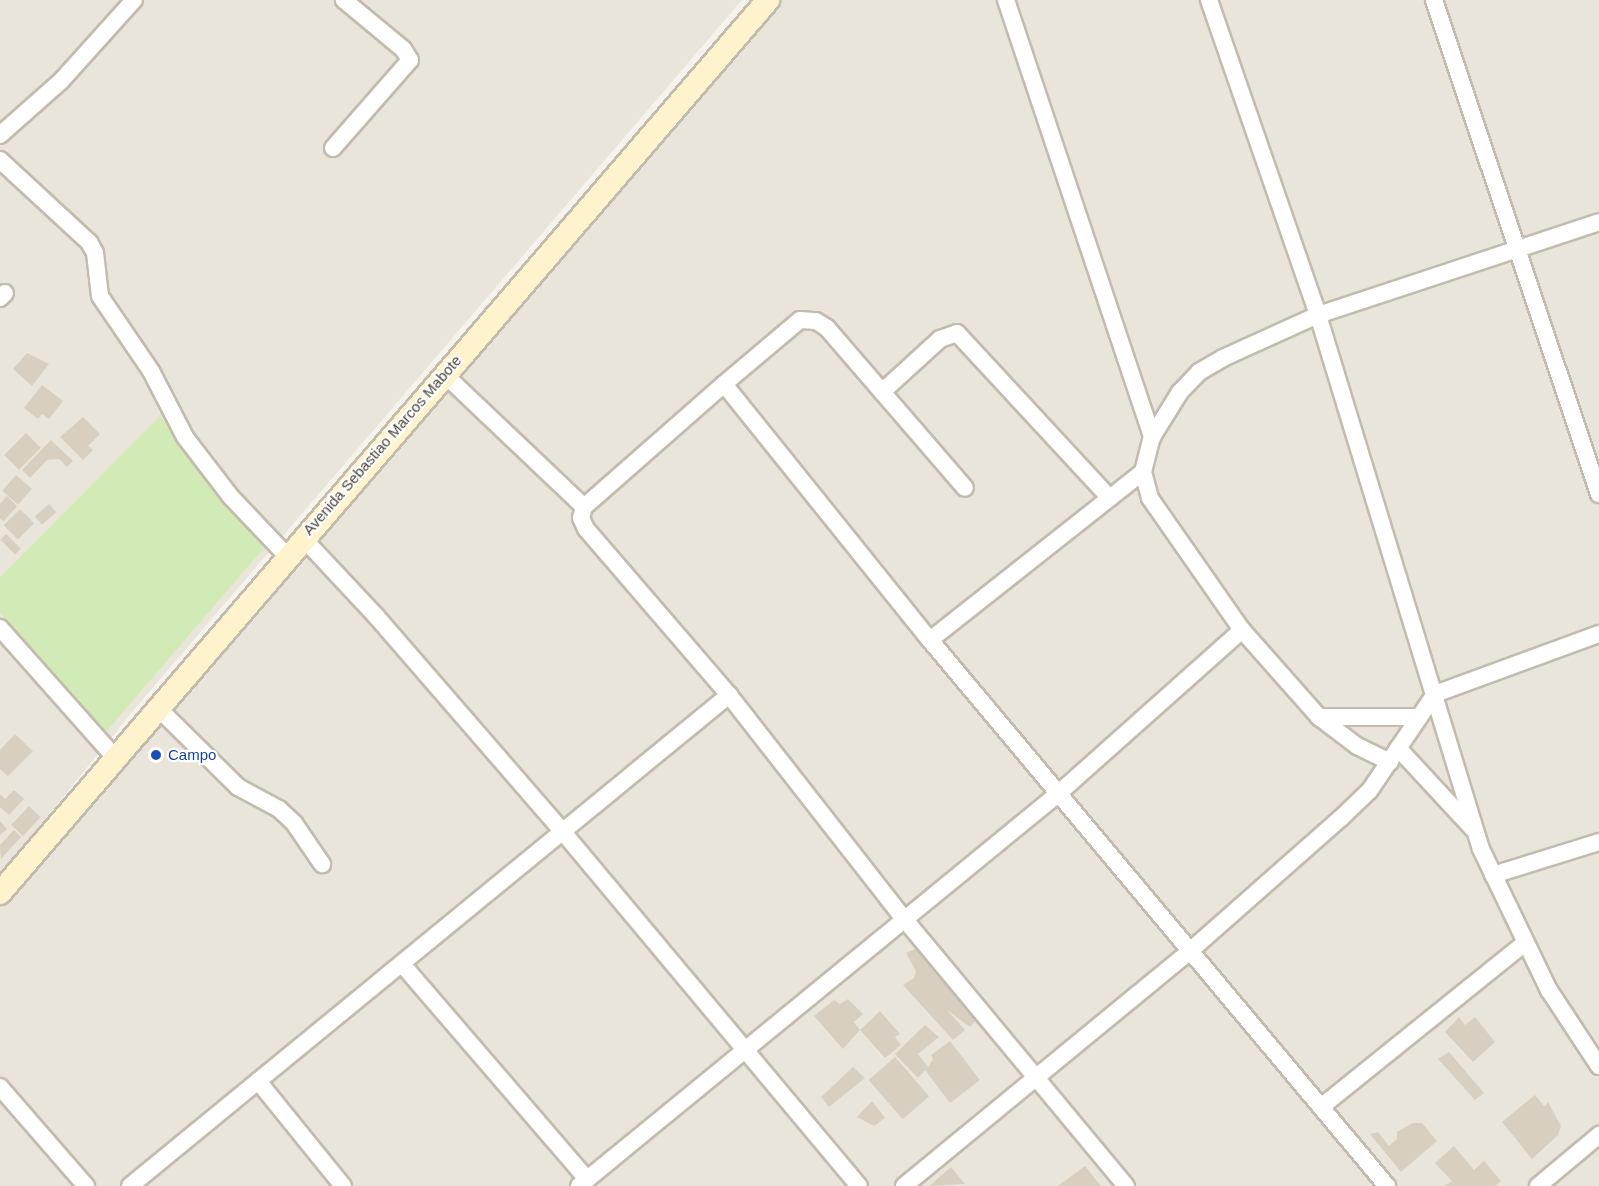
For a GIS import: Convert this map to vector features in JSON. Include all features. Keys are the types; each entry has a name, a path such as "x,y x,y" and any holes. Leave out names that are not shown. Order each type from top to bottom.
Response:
{"main road":[{"name":"Avenida Sebastiao Marcos Mabote","path":"0,893 117,760 287,556 768,0"}],"street":[{"path":"0,135 61,81 134,0"},
{"path":"333,148 410,60 403,49 344,0"},
{"path":"1006,0 1152,437"},
{"path":"1209,0 1318,315 1476,833 1524,944 1570,1028 1599,1066"},
{"path":"1434,0 1520,251 1599,495"},
{"path":"0,160 88,242 95,253 100,296 151,371 185,437 231,497 287,556"},
{"path":"1476,833 1394,755 1358,746 1319,717 1242,630 1150,498 1143,472 1152,437 1173,402 1199,372 1318,315 1520,251 1599,222"},
{"path":"965,488 827,328 807,318 724,384 584,507 581,518 586,529 729,695 904,919 1126,1186"},
{"path":"882,392 940,339 957,333 1110,498"},
{"path":"444,374 584,507"},
{"path":"724,384 930,640 1387,1186"},
{"path":"930,640 1143,472"},
{"path":"303,538 376,616 563,832 858,1186"},
{"path":"0,628 117,760"},
{"path":"402,964 583,1182 1059,793 1242,630"},
{"path":"904,1186 1190,951 1341,818 1370,790 1435,694 1599,634"},
{"path":"130,1186 729,695"},
{"path":"159,709 238,786 279,809 294,823 322,864"},
{"path":"1319,717 1418,717"},
{"path":"1493,875 1599,842"},
{"path":"1321,1107 1524,944"},
{"path":"258,1081 343,1186"},
{"path":"0,1087 86,1186"},
{"path":"1538,1186 1599,1135"}],"shaded area":[{"path":"0,0 742,0 132,712 0,875"},
{"path":"761,0 1599,0 1599,1186 0,1186 0,892"}],"green space":[{"path":"160,416 269,542 105,733 0,613 0,577"}],"building":[{"path":"27,353 49,364 32,386 13,369"},
{"path":"42,385 63,401 49,419 42,414 38,419 24,408"},
{"path":"83,417 100,434 88,446 93,450 83,460 60,437"},
{"path":"26,433 41,448 19,470 4,455"},
{"path":"51,440 73,461 67,467 59,459 47,460 30,478 22,470"},
{"path":"16,475 32,489 18,505 2,491"},
{"path":"7,496 17,506 4,521 0,518 0,504"},
{"path":"49,504 56,512 42,525 35,516"},
{"path":"20,509 34,523 18,539 4,525"},
{"path":"6,534 21,549 15,555 0,540"},
{"path":"15,734 33,751 8,776 0,769 0,750"},
{"path":"14,790 24,799 9,815 0,807 0,794 5,799"},
{"path":"29,806 41,817 23,836 11,825"},
{"path":"0,821 7,829 0,835"},
{"path":"14,830 21,837 1,859 0,845"},
{"path":"917,948 980,1016 970,1027 947,1010 965,1030 953,1040 903,985 914,978 916,971 906,953"},
{"path":"848,999 863,1014 854,1022 860,1030 843,1049 814,1016 834,1000 840,1004"},
{"path":"880,1011 900,1034 895,1037 901,1045 885,1058 860,1030"},
{"path":"1459,1017 1465,1025 1475,1017 1495,1042 1473,1062 1445,1032"},
{"path":"925,1025 939,1037 918,1054 928,1067 933,1059 931,1055 950,1041 980,1080 950,1103 925,1070 918,1078 895,1054"},
{"path":"1449,1052 1484,1093 1475,1100 1438,1059"},
{"path":"895,1057 929,1096 903,1119 869,1080"},
{"path":"853,1067 865,1078 829,1107 821,1097"},
{"path":"1535,1095 1545,1107 1548,1102 1561,1126 1558,1135 1532,1159 1502,1122"},
{"path":"872,1101 885,1118 874,1126 857,1117"},
{"path":"1413,1123 1422,1123 1437,1141 1401,1172 1370,1134 1378,1132 1389,1146 1397,1139 1397,1132"},
{"path":"1454,1146 1474,1170 1484,1161 1501,1181 1495,1186 1444,1186 1452,1181 1435,1163"},
{"path":"1085,1166 1101,1186 1058,1186"},
{"path":"951,1167 965,1184 929,1186"}],"place":[{"name":"Campo","path":"156,755"}]}
